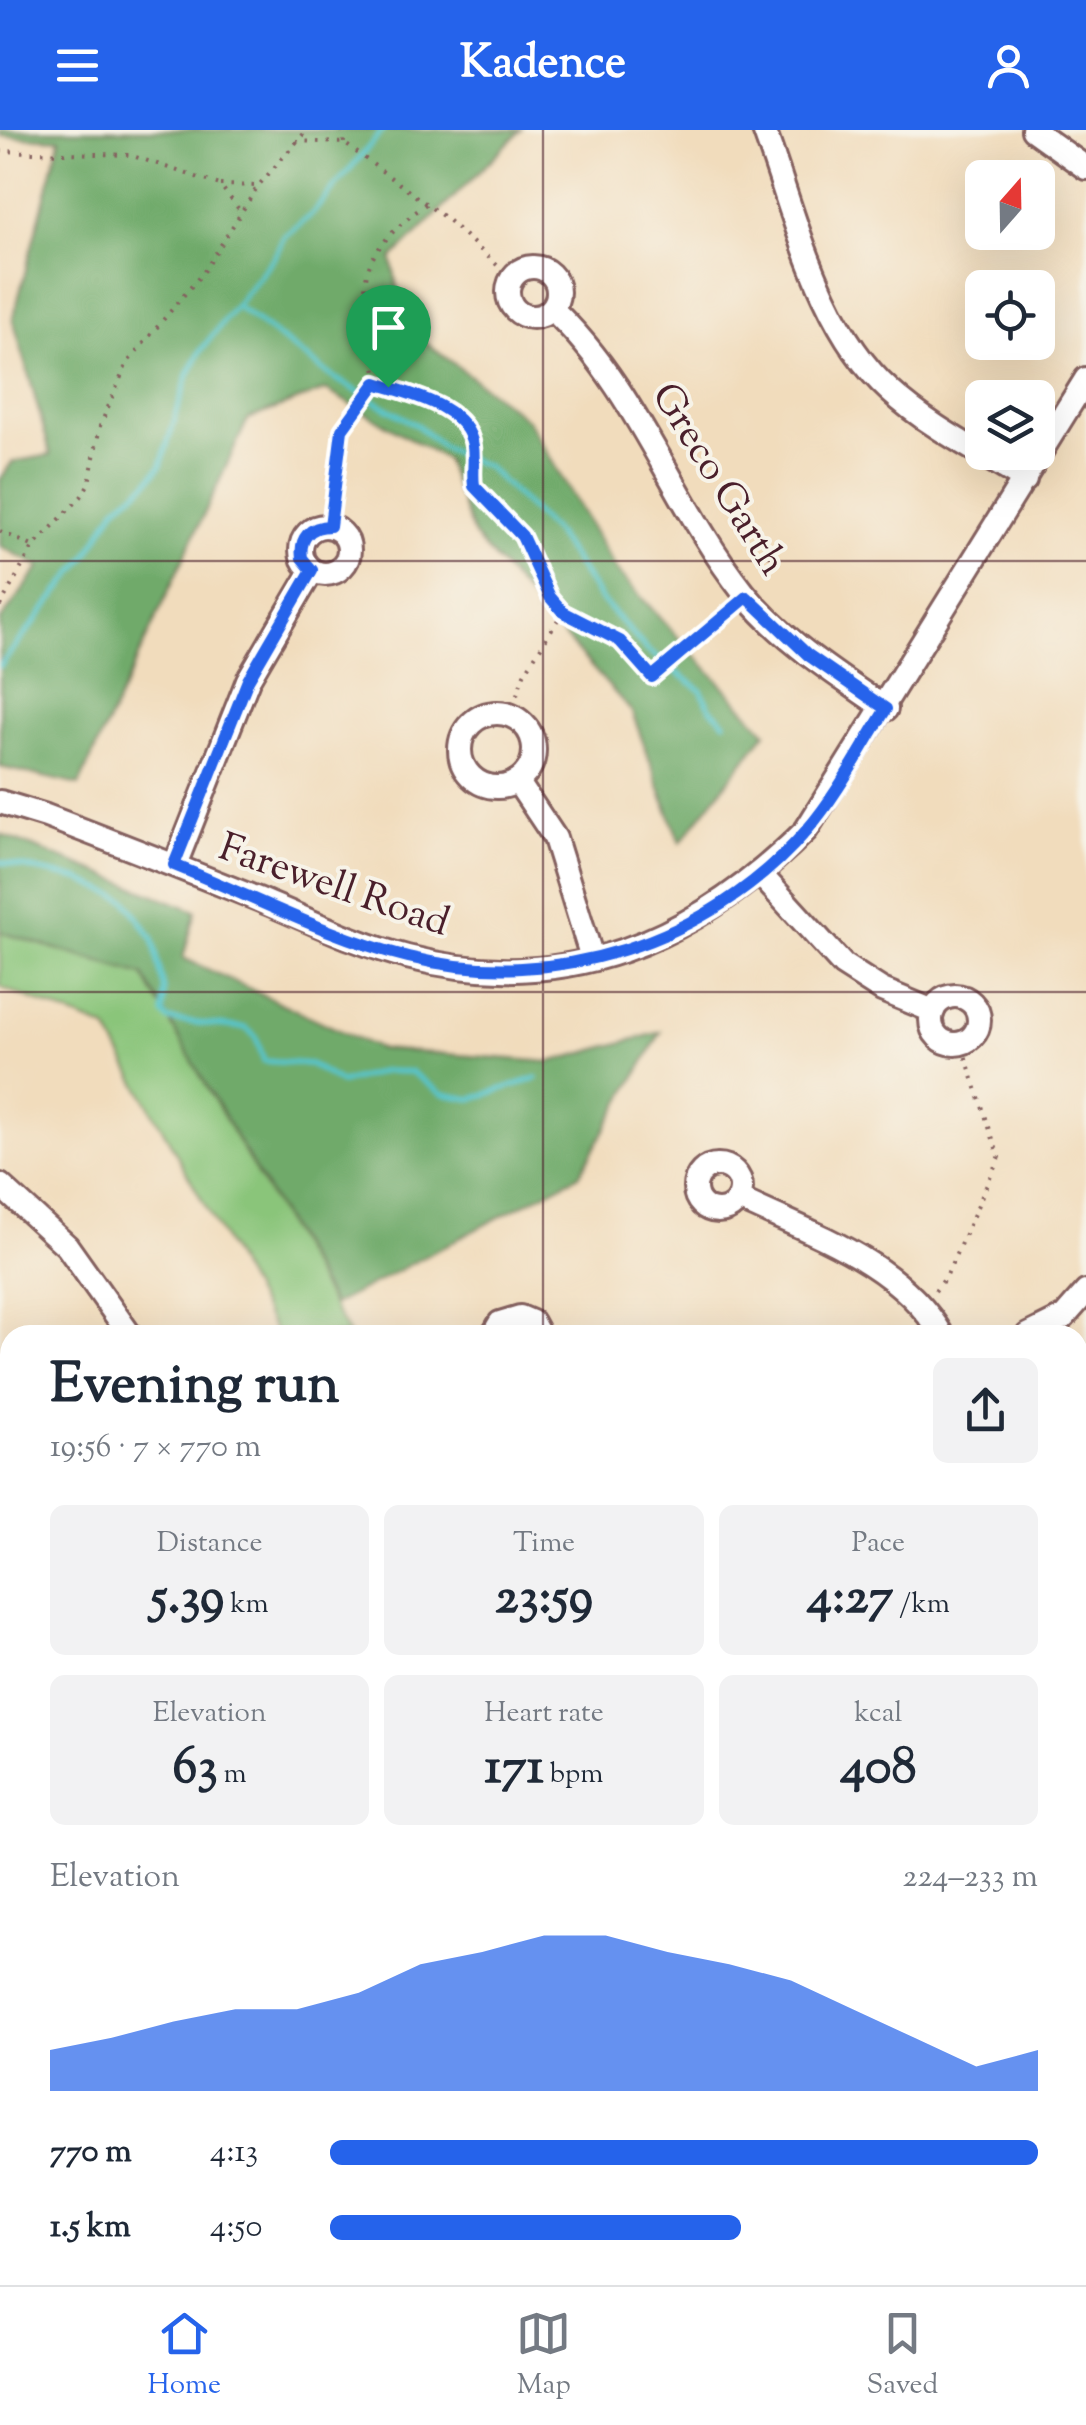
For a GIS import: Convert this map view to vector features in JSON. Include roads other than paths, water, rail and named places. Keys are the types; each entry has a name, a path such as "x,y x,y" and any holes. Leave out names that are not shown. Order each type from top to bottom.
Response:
{"street":[{"path":"764,130 824,294 870,371 916,412 1025,480"},
{"path":"1033,130 1086,168"},
{"name":"Greco Garth","path":"523,268 545,270 558,292 552,309 538,317 521,315 507,294 512,278 523,268"},
{"name":"Greco Garth","path":"552,309 606,365 681,500 747,597 808,655 886,709"},
{"name":"Farewell Road","path":"0,802 174,865 405,957 492,968 556,966 673,933 761,875 806,830 886,709 1086,379"},
{"path":"330,526 346,537 349,557 333,573 312,570 302,558 303,539 311,530 330,526"},
{"path":"174,865 248,680 312,570"},
{"path":"493,713 510,715 522,722 534,742 528,771 517,781 500,786 476,780 460,751 467,728 476,719 493,713"},
{"path":"517,781 555,838 592,958"},
{"path":"761,875 843,966 872,985 933,1011"},
{"path":"948,997 969,1000 979,1019 970,1038 961,1043 941,1039 931,1022 933,1011 948,997"},
{"path":"0,1185 67,1246 123,1325"},
{"path":"739,1199 883,1270 920,1305 935,1325"},
{"path":"1048,1325 1064,1317 1086,1292"},
{"path":"499,1325 520,1317 534,1325"}],"waterway":[{"path":"0,666 87,556 116,507 147,483 161,465 188,375 201,350 275,256 284,236 311,215 383,130"},
{"path":"236,306 331,376 418,426 442,447 487,467 556,534 602,601 647,650 701,690 710,708 725,722"},
{"path":"0,862 78,879 126,900 153,939 164,989 163,1014 168,1020 246,1028 256,1037 264,1061 310,1064 341,1083 384,1071 411,1072 442,1094 471,1099 537,1078"}]}
